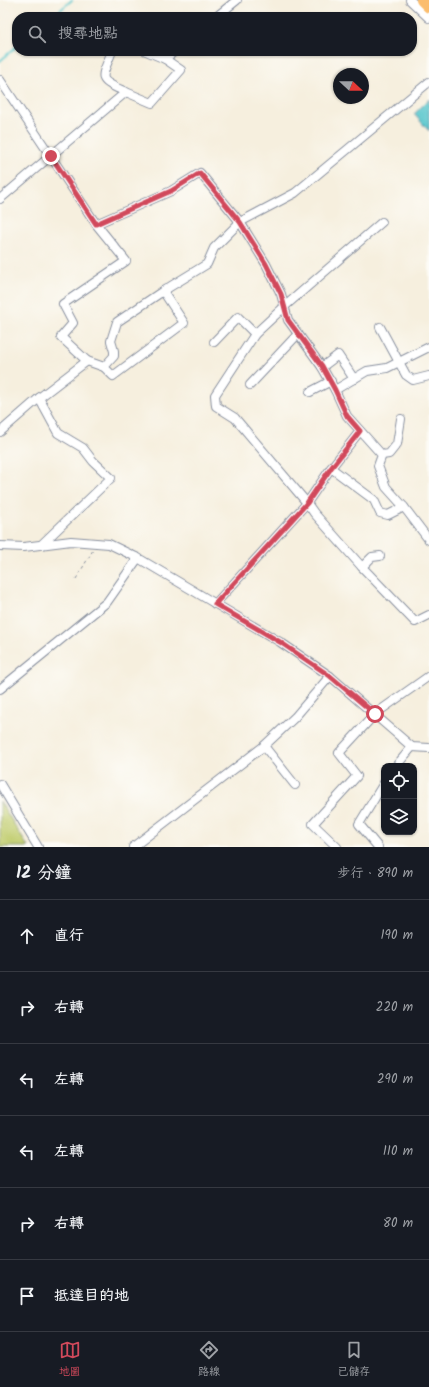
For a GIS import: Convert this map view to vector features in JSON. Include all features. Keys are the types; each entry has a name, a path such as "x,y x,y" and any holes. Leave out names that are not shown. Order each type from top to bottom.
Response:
{"highway":[{"path":"422,0 429,7"}],"street":[{"path":"222,12 237,0"},
{"path":"410,0 429,18"},
{"path":"110,56 103,76 106,84 152,103 181,70 158,56"},
{"path":"165,59 169,56"},
{"path":"0,80 96,224 126,261 64,304 73,323 61,337 87,361 104,367 112,376 184,323 163,291"},
{"path":"104,367 114,356 111,341 117,322 207,264 214,248 240,222 296,193 429,82"},
{"path":"0,199 126,92"},
{"path":"96,224 171,191 200,173 240,222 266,264 281,294 288,320 322,366 331,381 347,416 382,454 389,454 397,444 401,419"},
{"path":"382,222 255,334 215,395 216,406 235,418 314,513 362,567 415,622 429,615"},
{"path":"214,342 238,317 255,334"},
{"path":"380,327 398,363 406,375 413,380 429,376"},
{"path":"250,385 298,334"},
{"path":"335,390 367,371 387,368 429,346"},
{"path":"322,366 338,355 354,379"},
{"path":"0,432 87,361"},
{"path":"310,392 331,381"},
{"path":"40,398 58,433 83,448 93,461 111,478 41,545"},
{"path":"215,604 307,503 331,468 360,431"},
{"path":"382,454 378,466 386,487 404,507 429,540"},
{"path":"331,468 374,500 380,513 388,515 404,507"},
{"path":"0,546 24,547 71,541 98,543 108,544 138,558 280,642 330,676 412,747 429,748"},
{"path":"362,567 372,557 380,556"},
{"path":"0,689 106,602 138,558"},
{"path":"133,847 264,746 295,717 330,676"},
{"path":"337,847 313,824 357,776 339,753 375,714 429,676"},
{"path":"264,746 295,785"},
{"path":"399,763 412,747"},
{"path":"0,784 38,847"},
{"path":"378,847 360,824 381,788"}],"path":[{"path":"76,579 98,543"}],"green space":[{"path":"0,801 28,847 0,847"}],"water":[{"path":"429,99 429,131 414,114"}],"waterway":[{"path":"58,12 72,0"},
{"path":"0,61 12,50"}],"route":[{"path":"51,156 96,224 171,191 200,173 240,222 266,264 281,294 288,320 322,366 347,416 360,431 331,468 307,503 215,604 280,642 330,676 375,714"}]}
